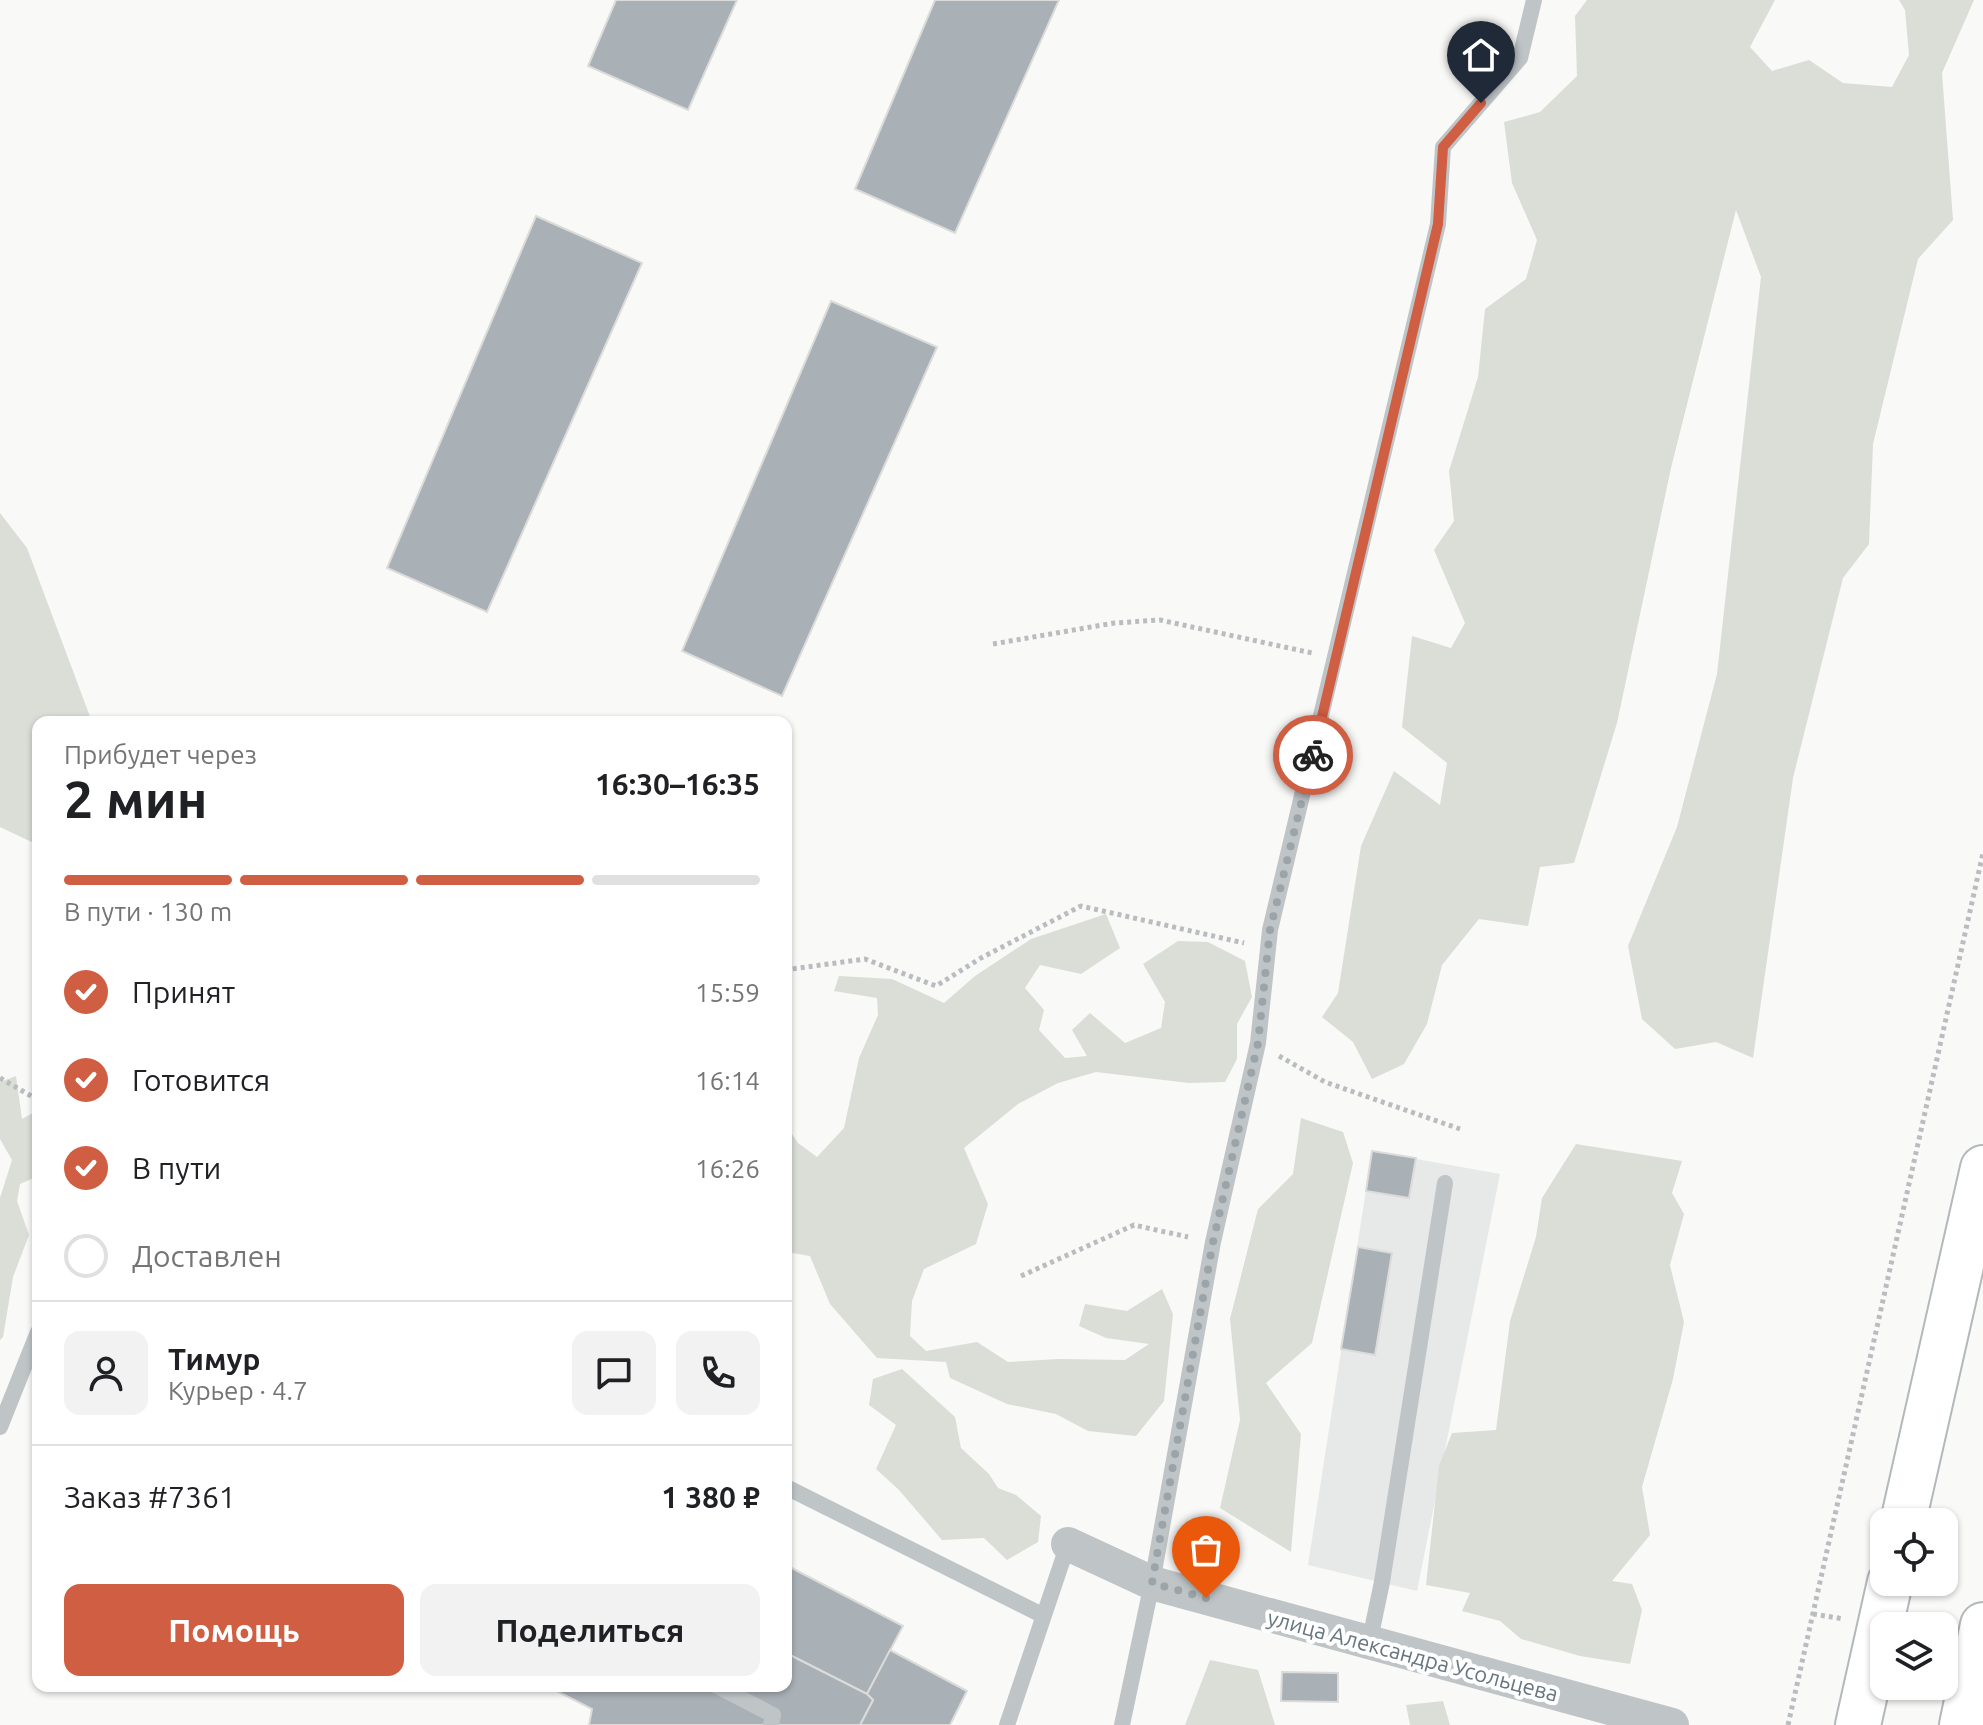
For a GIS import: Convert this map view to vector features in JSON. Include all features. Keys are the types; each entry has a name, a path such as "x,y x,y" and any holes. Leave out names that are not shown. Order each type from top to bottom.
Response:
{"main road":[{"path":"1906,1508 1983,1168"},
{"path":"1858,1725 1887,1596"},
{"path":"1962,1725 1983,1625"}],"street":[{"name":"улица Александра Усольцева","path":"1068,1544 1152,1583 1672,1725"}],"lane":[{"path":"1122,1725 1152,1583 1213,1242 1258,1043 1270,930 1438,224 1443,147 1520,58 1534,0"},
{"path":"1369,1644 1382,1582 1445,1183"},
{"path":"0,1427 32,1347"},
{"path":"792,1490 1042,1615"},
{"path":"1007,1725 1068,1544"},
{"path":"729,1692 773,1715 771,1725"}],"path":[{"path":"993,644 1114,623 1160,620 1336,659"},
{"path":"1788,1725 1983,853"},
{"path":"792,969 865,959 936,986 981,958 1081,906 1268,949"},
{"path":"1258,1043 1325,1082 1460,1129"},
{"path":"0,1078 32,1097"},
{"path":"1021,1276 1134,1225 1213,1242"}],"shaded area":[{"path":"1587,0 1775,0 1750,47 1772,71 1809,60 1843,83 1892,87 1909,55 1905,10 1899,0 1974,0 1942,73 1953,220 1918,259 1873,444 1869,544 1843,578 1793,778 1753,1058 1716,1042 1675,1049 1642,1019 1628,946 1677,827 1717,674 1761,277 1736,210 1671,468 1617,723 1574,863 1540,867 1528,926 1479,919 1442,965 1427,1024 1404,1064 1372,1079 1353,1042 1322,1017 1338,993 1361,846 1394,771 1440,805 1447,763 1402,727 1412,636 1451,648 1465,623 1434,550 1454,521 1449,471 1478,377 1485,309 1526,279 1537,240 1512,183 1504,122 1540,112 1577,76 1575,16"},
{"path":"0,513 27,548 90,716 32,716 32,842 0,827"},
{"path":"1106,914 1120,948 1081,974 1040,965 1025,988 1044,1010 1039,1030 1065,1058 1087,1056 1072,1030 1090,1013 1125,1043 1161,1028 1165,1002 1143,964 1178,941 1208,942 1245,961 1252,997 1237,1024 1237,1059 1225,1082 1189,1083 1096,1072 1058,1083 1018,1104 964,1148 988,1204 976,1244 924,1269 912,1301 910,1336 926,1351 977,1342 1008,1362 1125,1360 1149,1344 1106,1338 1079,1326 1085,1304 1127,1311 1162,1289 1173,1314 1164,1401 1136,1436 1088,1431 1056,1414 1007,1404 950,1378 946,1362 877,1358 830,1304 810,1256 792,1253 792,1134 798,1143 817,1157 844,1128 859,1058 878,1015 877,998 834,991 839,976 892,979 944,1003 975,976 1031,939"},
{"path":"16,1076 22,1119 32,1113 32,1179 20,1184 17,1201 29,1235 13,1277 0,1340 0,1198 12,1160 0,1139 0,1082"},
{"path":"1301,1118 1343,1132 1353,1163 1312,1343 1266,1383 1301,1434 1291,1552 1220,1508 1240,1420 1230,1319 1258,1209 1293,1174"},
{"path":"1576,1144 1682,1161 1672,1193 1684,1214 1670,1265 1684,1322 1673,1379 1642,1487 1650,1535 1612,1581 1632,1584 1642,1610 1630,1664 1580,1656 1521,1639 1500,1621 1462,1611 1470,1593 1426,1585 1439,1466 1452,1433 1496,1430 1510,1321 1536,1237 1542,1198"},
{"path":"1372,1151 1500,1174 1417,1591 1308,1565"},
{"path":"902,1369 955,1417 961,1448 989,1474 998,1488 1016,1495 1041,1516 1038,1542 1007,1560 984,1538 942,1540 899,1490 876,1469 896,1425 869,1405 873,1379"},
{"path":"1210,1660 1258,1670 1275,1725 1185,1725"},
{"path":"1443,1701 1450,1725 1410,1725 1406,1705"}],"building":[{"path":"616,0 737,0 688,110 588,66"},
{"path":"935,0 1059,0 955,233 855,189"},
{"path":"536,216 642,263 487,612 387,568"},
{"path":"831,301 937,347 782,696 682,651"},
{"path":"1372,1151 1416,1158 1409,1198 1366,1191"},
{"path":"1358,1247 1392,1253 1375,1355 1341,1349"},
{"path":"792,1568 903,1626 867,1694 792,1656"},
{"path":"890,1650 967,1691 950,1725 860,1725 873,1700 867,1694"},
{"path":"792,1656 867,1694 873,1700 860,1725 589,1725 592,1709 559,1692 792,1692"},
{"path":"1282,1672 1338,1673 1338,1702 1281,1701"}],"way so far":[{"path":"1206,1598 1152,1583 1213,1242 1258,1043 1270,930 1313,755"}],"route":[{"path":"1313,755 1438,224 1443,147 1481,103"}]}
